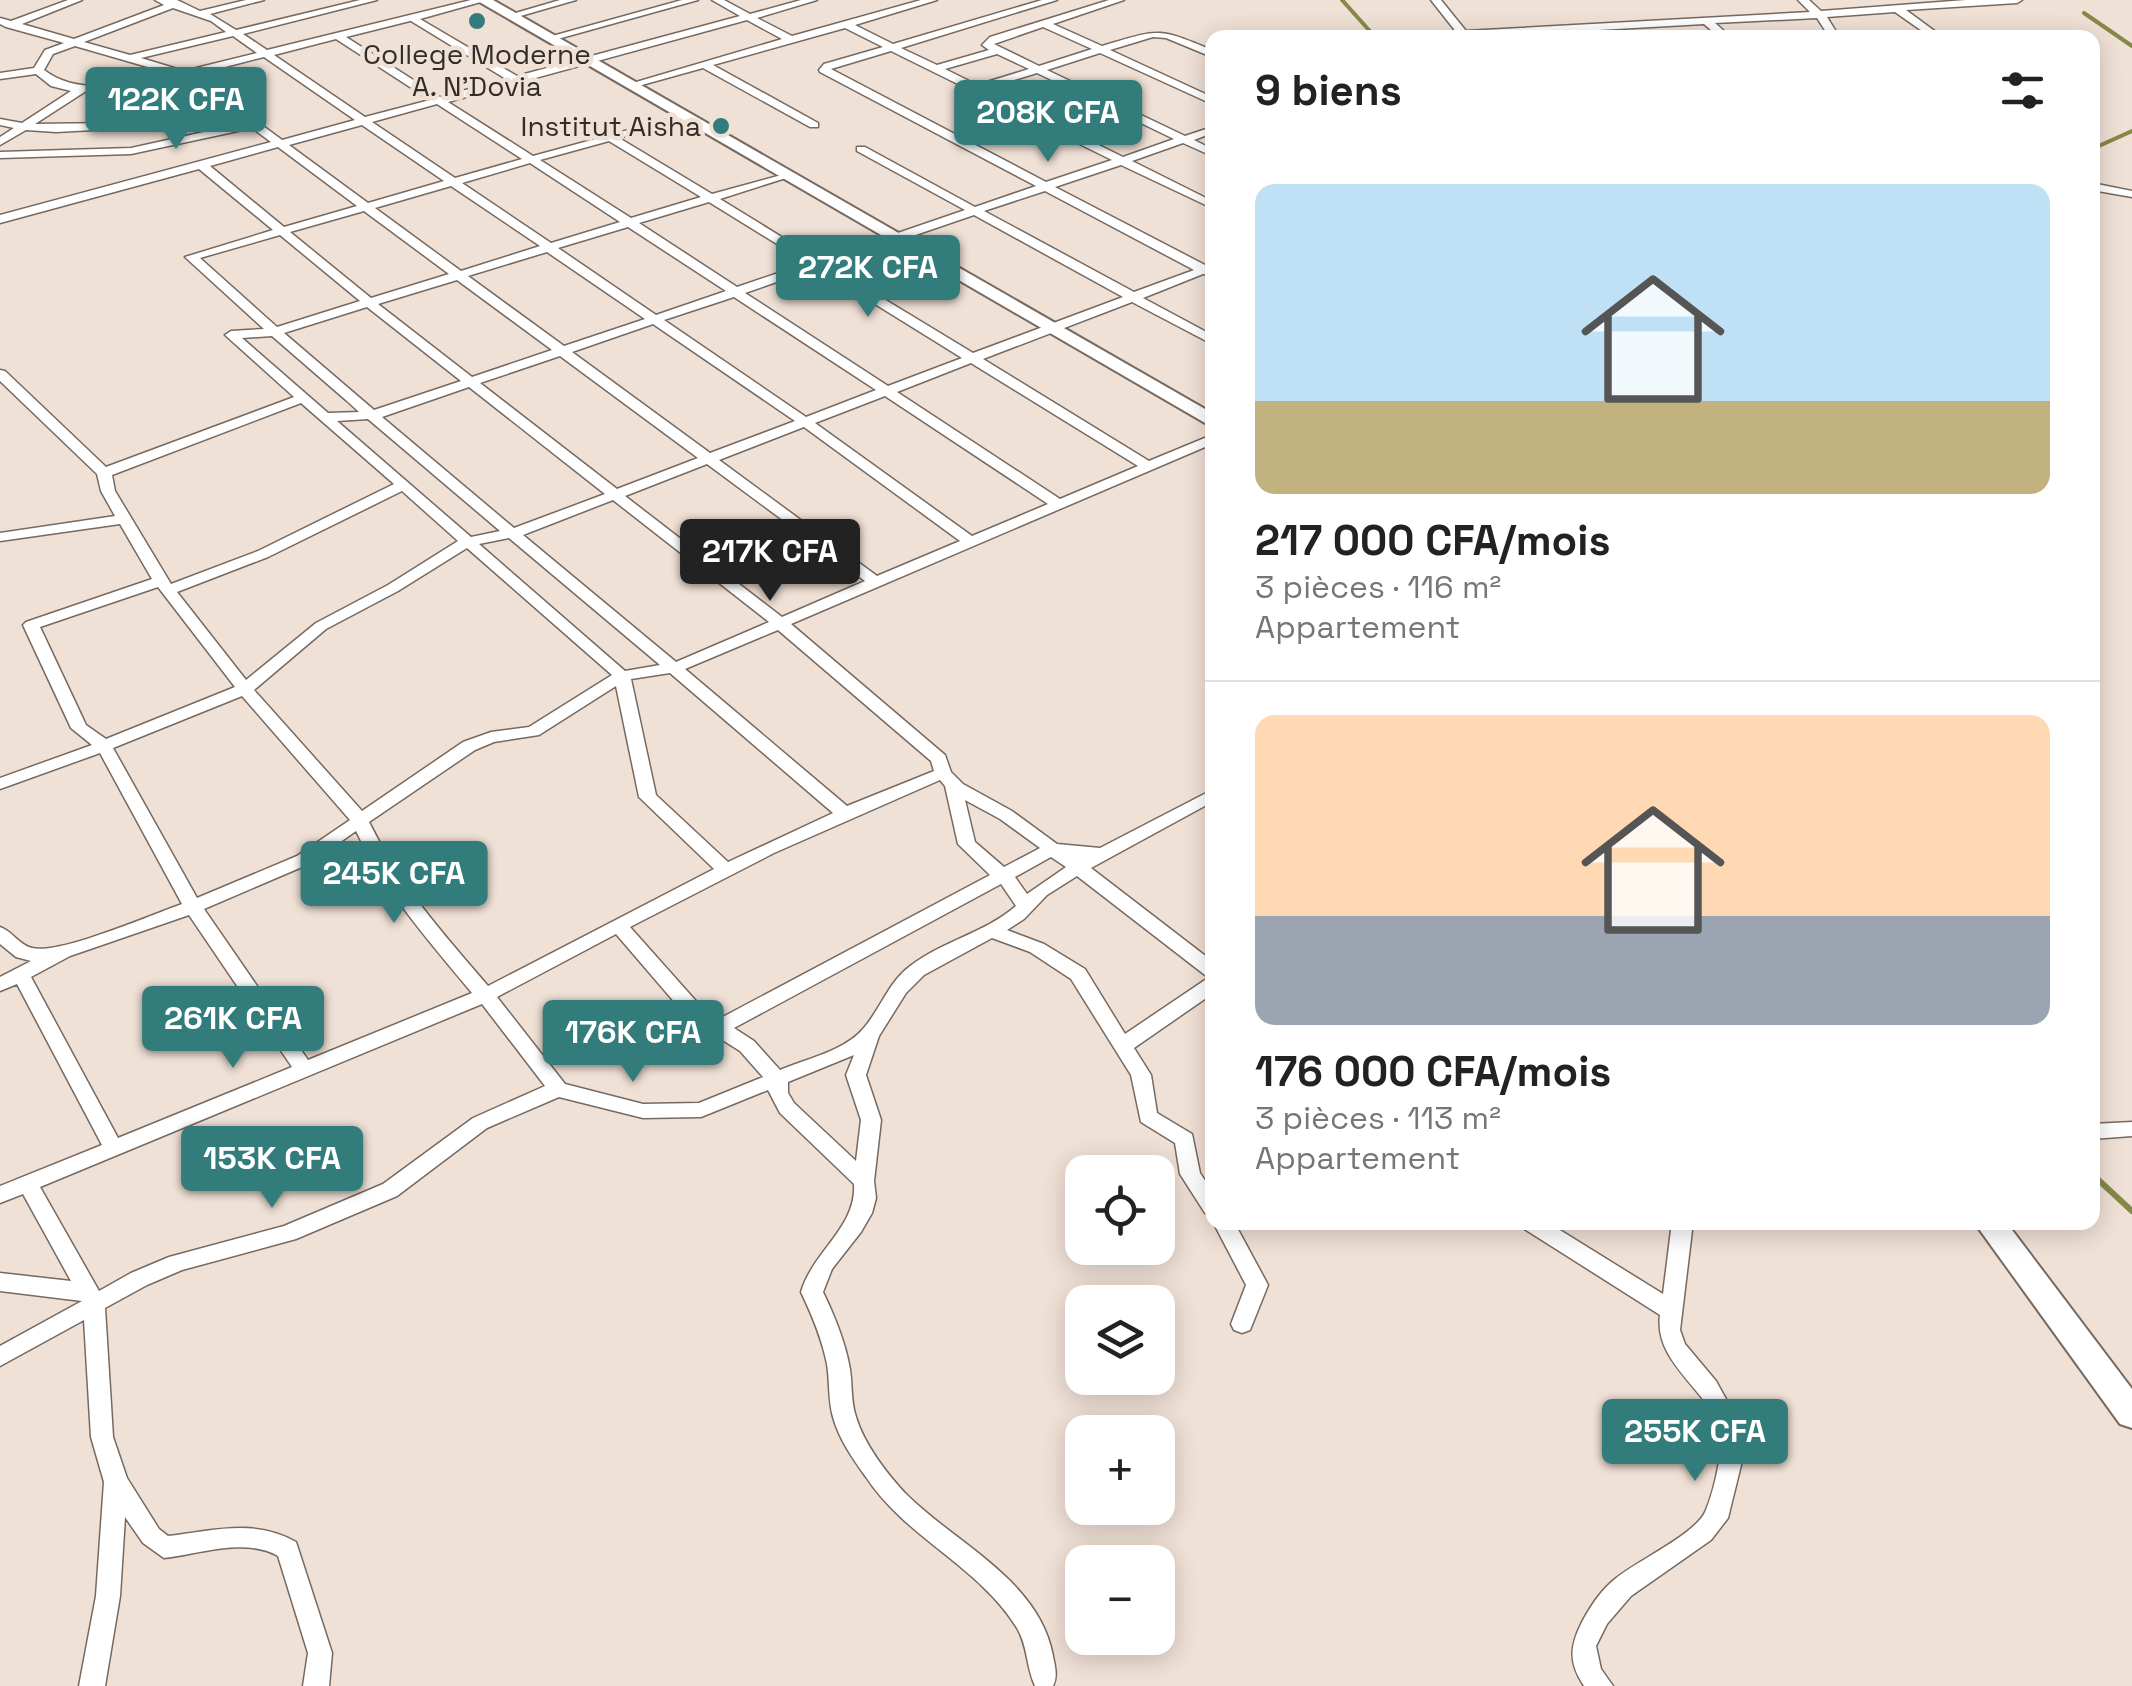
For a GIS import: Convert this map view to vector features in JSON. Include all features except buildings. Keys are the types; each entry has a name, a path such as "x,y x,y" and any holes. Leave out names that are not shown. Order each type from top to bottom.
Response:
{"street":[{"path":"4,25 77,0"},
{"path":"160,0 179,2 204,13 234,33 805,422 971,542"},
{"path":"204,13 259,0"},
{"path":"130,58 372,0"},
{"path":"0,76 38,70 56,84 82,89 124,88 483,0 1205,417"},
{"path":"510,16 571,0"},
{"path":"550,38 693,0"},
{"path":"717,0 791,40"},
{"path":"0,219 812,0"},
{"path":"631,84 932,0"},
{"path":"1052,0 824,70 1205,267"},
{"path":"1097,0 1115,1"},
{"path":"1436,0 1461,30"},
{"path":"1803,0 1830,30"},
{"path":"1599,30 2017,0"},
{"path":"1115,1 990,41 988,45 1205,150"},
{"path":"38,70 42,58 72,41 179,2"},
{"path":"1898,9 1928,30"},
{"path":"414,18 515,80"},
{"path":"1705,20 1717,30"},
{"path":"844,24 1205,202"},
{"path":"1045,24 1205,98"},
{"path":"4,25 187,75 877,582"},
{"path":"974,89 1159,33 1205,51"},
{"path":"339,37 629,222 1060,506"},
{"path":"934,69 996,51"},
{"path":"704,64 814,125"},
{"path":"0,142 82,89"},
{"path":"0,122 24,126 133,124 224,103"},
{"path":"683,116 191,258 844,812"},
{"path":"0,155 131,151 255,124"},
{"path":"328,418 374,415 1205,132"},
{"path":"609,136 1150,466"},
{"path":"861,149 1205,336"},
{"path":"202,166 369,303 781,624 939,759 966,844 1018,891 1026,906"},
{"path":"724,868 648,797 622,676 231,335 274,332 785,175"},
{"path":"2100,188 2132,194"},
{"path":"0,784 244,689 321,626 393,588 466,542 514,533 1205,272"},
{"path":"0,374 8,394 104,473 108,491 123,519 165,586 244,689 359,819 379,860 412,910 558,1089 643,1112 701,1110 857,1046 872,1036"},
{"path":"104,473 304,398"},
{"path":"0,933 19,954 32,957 62,952 193,906 303,860 469,746 491,737 533,731 622,676 677,668 1205,442"},
{"path":"304,1070 193,906 104,746 79,728 30,625 263,554 404,485"},
{"path":"0,537 123,519"},
{"path":"0,1194 485,995 724,868 844,812 948,780"},
{"path":"948,780 970,799 1000,811 1052,848 1205,965"},
{"path":"1044,1678 1040,1646 996,1582 900,1505 856,1442 838,1407 839,1369 826,1320 812,1292 818,1269 842,1244 864,1209 871,1120 856,1075 902,981 937,956 990,930 1046,888 1205,798"},
{"path":"717,1029 1052,848 1106,854"},
{"path":"618,925 696,1014 747,1046 778,1080 778,1094 787,1108 864,1181"},
{"path":"990,930 1037,948 1078,974 1141,1074 1148,1117 1185,1139 1190,1174 1205,1196"},
{"path":"0,985 62,952"},
{"path":"21,976 114,1147"},
{"path":"1122,1046 1205,990"},
{"path":"0,1357 91,1297 177,1263 288,1233 390,1190 480,1123 558,1089"},
{"path":"2100,1131 2132,1129"},
{"path":"27,1183 91,1297 102,1436 116,1482 151,1536 164,1547 243,1538 280,1542 288,1549 320,1653 316,1686"},
{"path":"1227,1230 1257,1284 1242,1324"},
{"path":"1543,1230 1670,1310"},
{"path":"1600,1686 1590,1675 1583,1645 1598,1616 1622,1588 1703,1534 1716,1518 1732,1453 1732,1428 1708,1388 1675,1348 1669,1330 1682,1230"},
{"path":"1995,1230 2132,1414"},
{"path":"0,1282 91,1297"},
{"path":"92,1686 108,1596 116,1482"}],"waterway":[{"path":"1342,0 1369,30"},
{"path":"2084,13 2132,46"},
{"path":"2100,145 2132,131"},
{"path":"2100,1181 2132,1211"}],"place":[{"name":"College Moderne A. N'Dovia","path":"477,21"},
{"name":"Institut Aisha","path":"721,126"}]}
